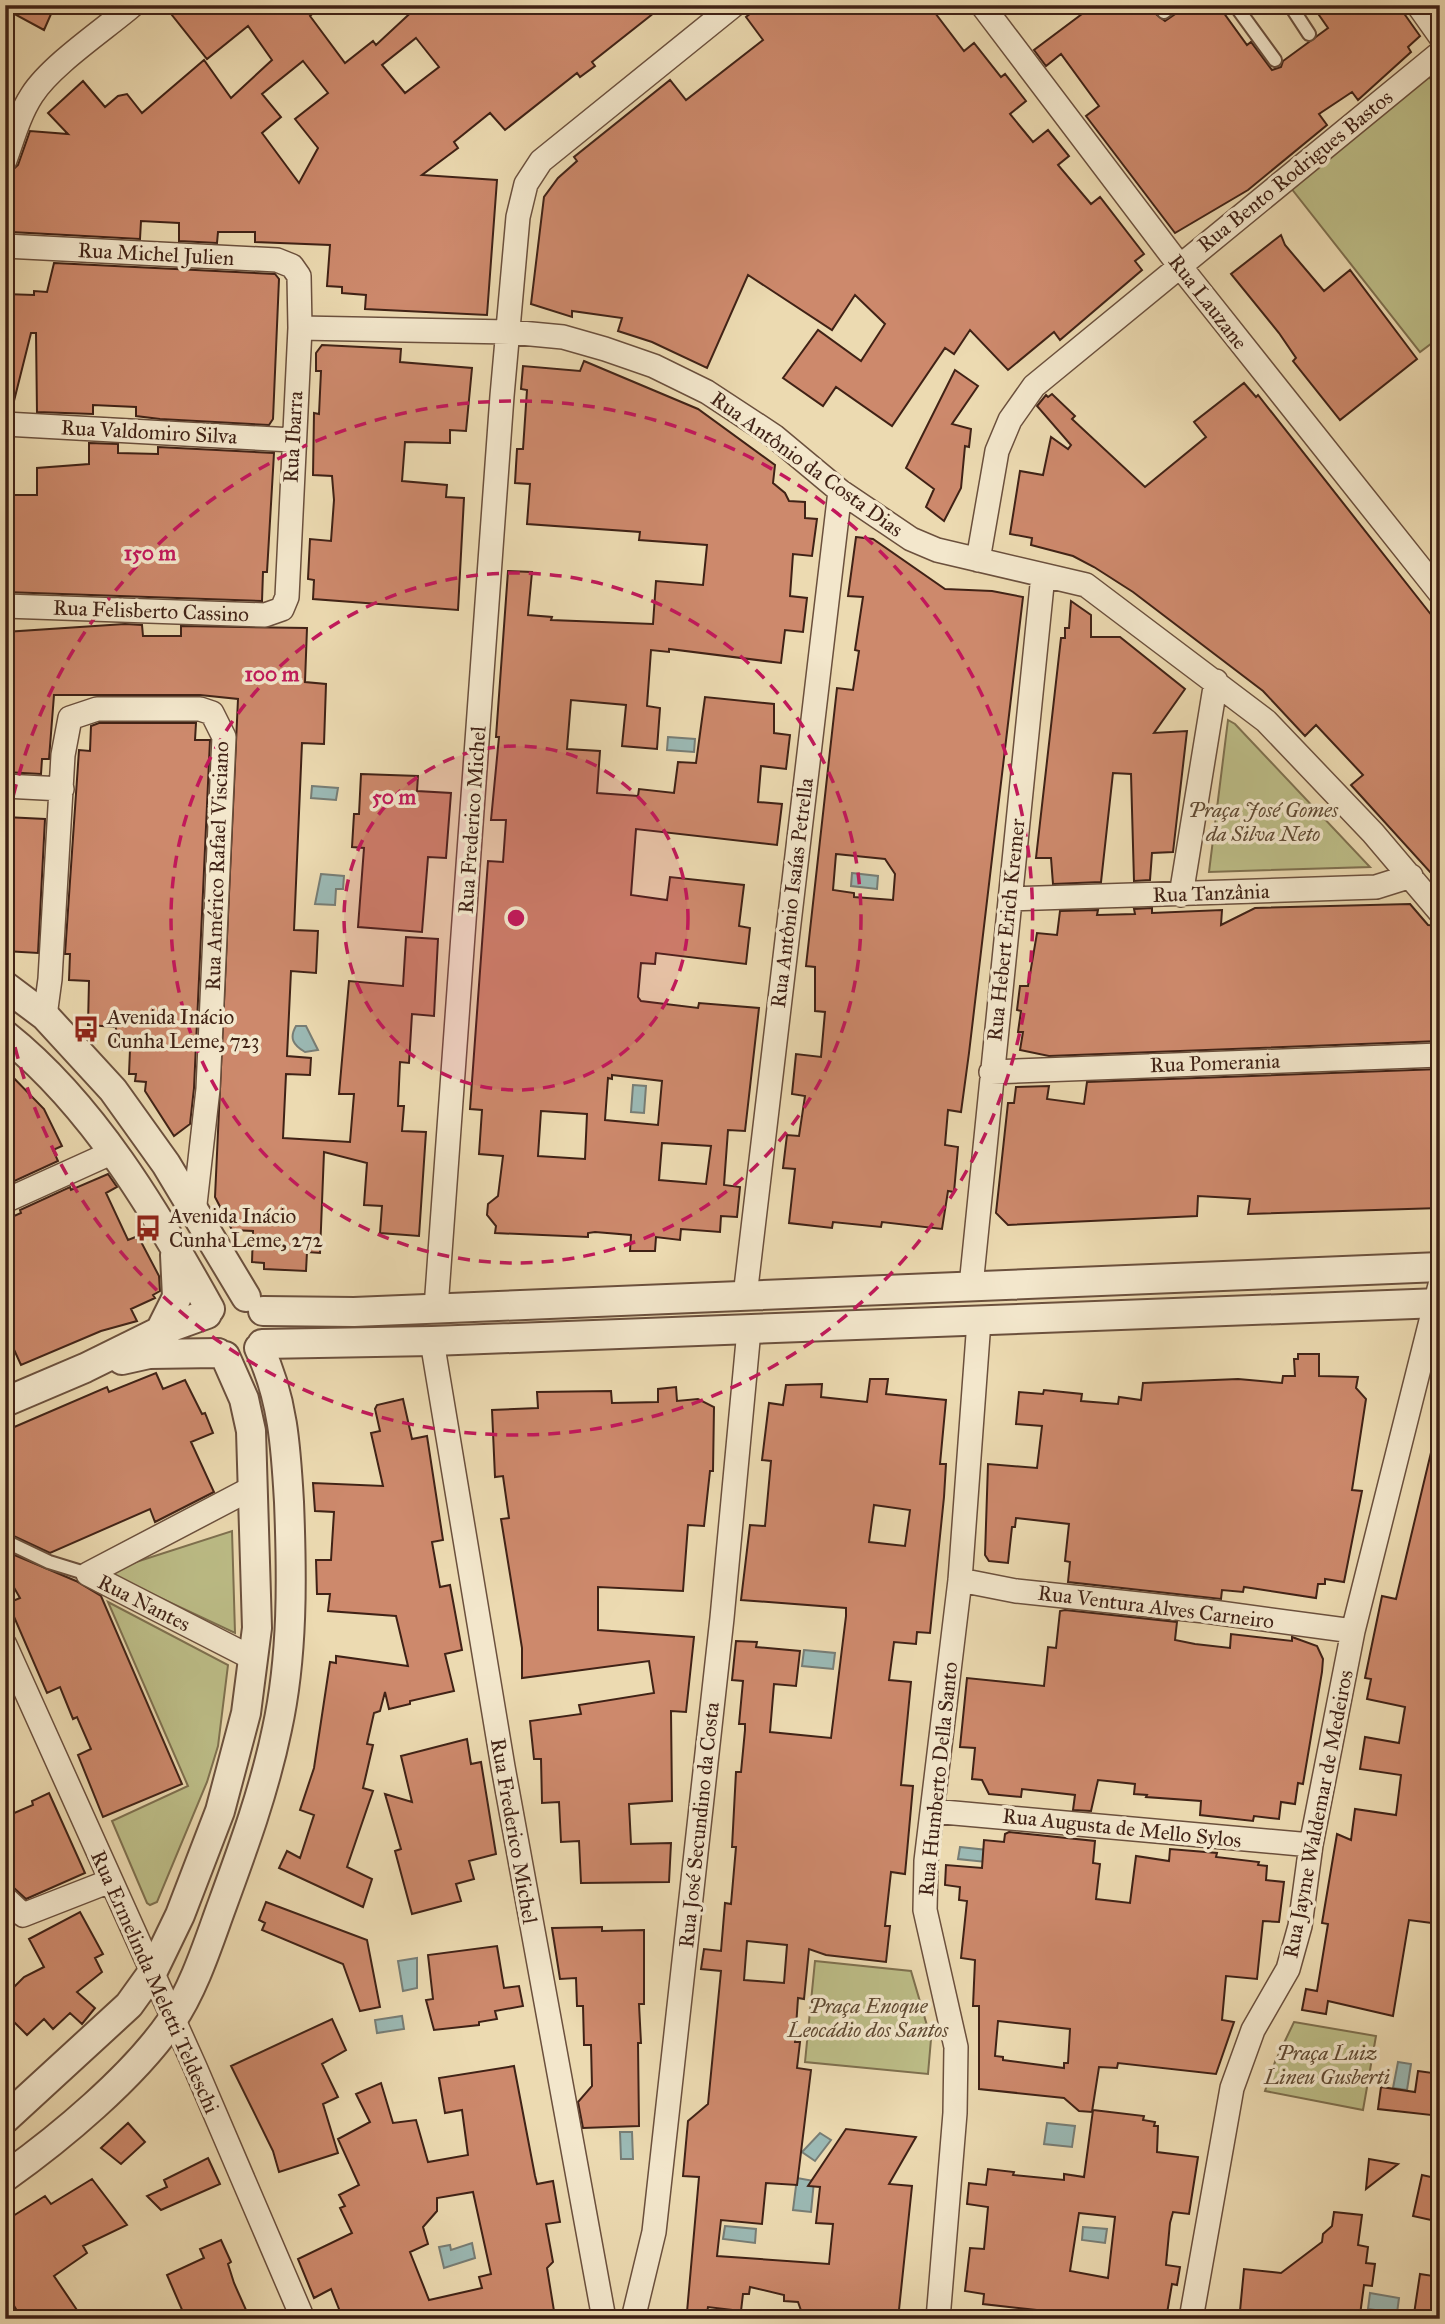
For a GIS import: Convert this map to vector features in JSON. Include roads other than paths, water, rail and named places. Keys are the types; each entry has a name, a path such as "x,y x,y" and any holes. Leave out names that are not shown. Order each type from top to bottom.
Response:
{"street":[{"path":"5,160 19,118 33,93 51,74 134,5"},
{"name":"Rua Frederico Michel","path":"436,1308 500,424 519,217 526,184 541,161 734,5"},
{"name":"Rua Lauzane","path":"982,5 1179,265 1440,593"},
{"path":"1418,5 1440,36"},
{"name":"Rua Bento Rodrigues Bastos","path":"978,560 997,451 1010,421 1034,386 1440,53"},
{"name":"Rua Michel Julien","path":"5,246 277,260 292,266 299,276"},
{"name":"Rua Ibarra","path":"287,597 292,440 300,328 299,276"},
{"name":"Rua Antônio da Costa Dias","path":"300,328 510,332 563,337 664,371 707,392 774,436 840,491 911,539 937,550 1086,585 1266,721 1411,876 1440,912"},
{"name":"Rua Valdomiro Silva","path":"5,424 292,440"},
{"name":"Rua Antônio Isaías Petrella","path":"745,1296 840,491"},
{"name":"Rua Hebert Erich Kremer","path":"971,1286 1043,575"},
{"name":"Rua Felisberto Cassino","path":"5,606 265,615 282,609 287,597"},
{"path":"1181,895 1216,681"},
{"name":"Rua Américo Rafael Visciano","path":"45,1016 66,730 70,718 81,712 97,709 200,709 212,713 224,737 208,1089 194,1213"},
{"path":"5,786 62,789"},
{"name":"Rua Tanzânia","path":"1010,900 1376,887 1411,876"},
{"path":"5,986 45,1016 113,1090 166,1164 267,1329 261,1346 278,1393 288,1486 291,1595 280,1714 256,1814 206,1950 173,2019 153,2046 114,2085 38,2153 5,2177"},
{"path":"5,1035 39,1062 89,1120 171,1239 209,1312 205,1331 222,1354 244,1399 251,1431 257,1601 254,1659 246,1713 220,1811 180,1916 152,1973 129,2006 5,2119"},
{"name":"Rua Pomerania","path":"991,1072 1440,1055"},
{"path":"5,1201 111,1153"},
{"path":"160,1331 177,1297 178,1266 171,1239"},
{"path":"5,1402 85,1368 160,1331 209,1312 226,1297 254,1304 436,1308 1440,1267"},
{"path":"85,1368 149,1354 222,1354 240,1358 261,1346 979,1321 1438,1297"},
{"name":"Rua Jayme Waldemar de Medeiros","path":"1191,2319 1232,2088 1253,2030 1288,1969 1300,1926 1311,1845 1353,1631 1438,1297"},
{"name":"Rua Humberto Della Santo","path":"938,2319 955,2113 956,2047 925,1910 926,1861 960,1580 979,1321"},
{"name":"Rua José Secundino da Costa","path":"633,2319 654,2232 722,1618 749,1330"},
{"name":"Rua Frederico Michel","path":"432,1342 503,1767 604,2319"},
{"name":"Rua Nantes","path":"88,1574 252,1488"},
{"name":"Rua Nantes","path":"88,1574 254,1659"},
{"name":"Rua Ventura Alves Carneiro","path":"960,1580 1016,1591 1205,1611 1353,1631"},
{"name":"Rua Ermelinda Meletti Teldeschi","path":"5,1645 173,2019 303,2319"},
{"name":"Rua Augusta de Mello Sylos","path":"932,1811 1311,1845"},
{"path":"5,1898 23,1915 110,1881"}],"lane":[{"path":"1235,5 1275,60"},
{"path":"1290,5 1309,34"},
{"path":"5,1541 49,1562 88,1574"}],"water":[{"path":"668,737 695,739 694,752 667,750"},
{"path":"312,786 338,788 336,800 311,798"},
{"path":"852,873 878,876 877,889 851,886"},
{"path":"321,874 344,876 343,889 336,889 335,905 315,904"},
{"path":"296,1026 306,1026 318,1050 305,1052 298,1047 293,1041"},
{"path":"633,1085 646,1086 644,1113 631,1112"},
{"path":"804,1650 835,1653 833,1669 802,1666"},
{"path":"960,1847 987,1850 986,1862 958,1859"},
{"path":"417,1958 417,1988 403,1991 398,1961"},
{"path":"402,2016 404,2029 377,2033 375,2020"},
{"path":"1398,2062 1411,2064 1407,2090 1393,2088"},
{"path":"1047,2123 1075,2126 1072,2147 1044,2144"},
{"path":"620,2132 632,2132 633,2159 621,2159"},
{"path":"820,2133 831,2140 815,2161 802,2152"},
{"path":"797,2178 814,2181 811,2212 793,2210"},
{"path":"725,2226 756,2229 755,2243 723,2239"},
{"path":"1083,2227 1107,2229 1105,2243 1082,2240"},
{"path":"472,2243 475,2258 444,2268 439,2247 450,2245 451,2250"},
{"path":"1370,2293 1399,2298 1397,2313 1368,2309"}],"place":[{"name":"Avenida Inácio Cunha Leme, 723","path":"86,1029"},
{"name":"Avenida Inácio Cunha Leme, 272","path":"148,1228"}],"park label":[{"name":"Praça José Gomes da Silva Neto","path":"1263,822"},
{"name":"Praça Enoque Leocádio dos Santos","path":"868,2018"},
{"name":"Praça Luiz Lineu Gusberti","path":"1327,2065"}]}
